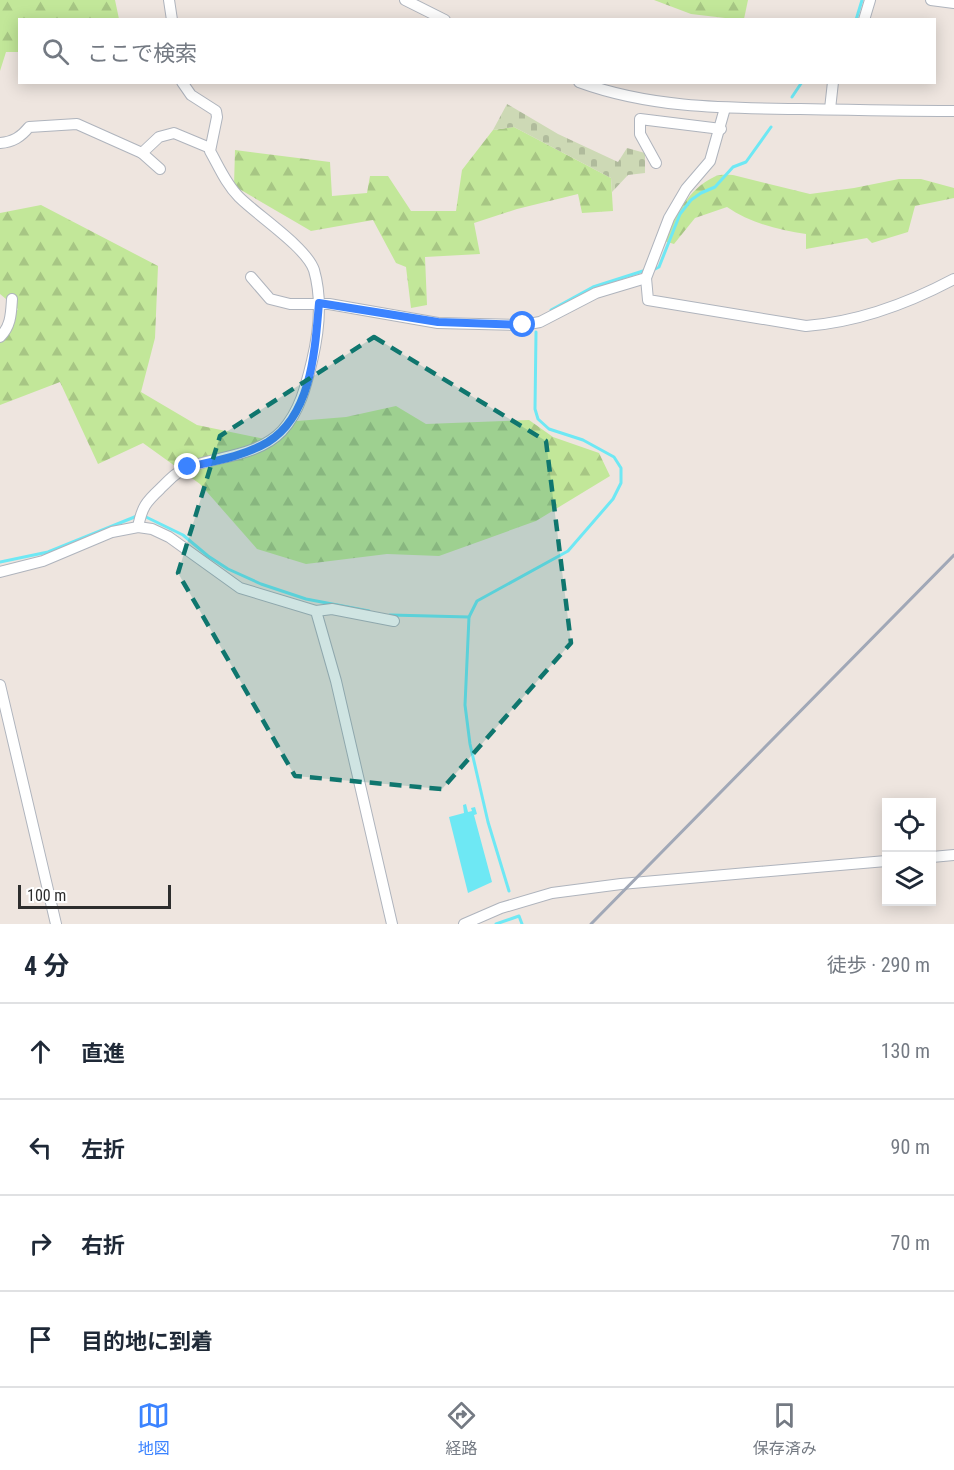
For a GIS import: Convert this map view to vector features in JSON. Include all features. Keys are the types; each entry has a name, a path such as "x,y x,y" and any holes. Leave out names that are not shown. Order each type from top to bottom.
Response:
{"street":[{"path":"169,0 172,18"},
{"path":"865,18 870,0"},
{"path":"931,0 954,3"},
{"path":"408,1 441,18"},
{"path":"0,572 43,561 140,519 146,502 174,475 188,467 242,453 268,442 281,432 296,412 305,392 315,346 319,303 314,268 300,250 237,195 210,151 217,117 216,111 191,95 183,84"},
{"path":"585,84 622,96 662,103 725,108 954,111"},
{"path":"830,110 833,84"},
{"path":"641,99 640,134 656,163"},
{"path":"725,108 721,129 710,161 686,189 669,218 646,278 648,300 806,326 849,319 910,301 954,279"},
{"path":"640,119 721,129"},
{"path":"0,143 14,141 29,127 77,124 142,153 160,169"},
{"path":"142,153 159,137 174,133 210,148"},
{"path":"251,277 270,299 290,304 319,303 438,322 523,325 540,322 596,293 646,278"},
{"path":"0,337 7,330 12,299"},
{"path":"140,519 240,588 316,611 332,609 394,621"},
{"path":"316,611 336,681 392,924"},
{"path":"0,685 56,924"},
{"path":"936,857 954,855"},
{"path":"464,924 520,901 552,892 882,861"}],"highlighted area":[{"path":"374,337 546,441 571,643 442,789 295,776 178,573 220,436"}],"green space":[{"path":"0,0 115,0 119,18 18,18 18,52 6,52 0,71"},
{"path":"654,0 748,0 744,18 691,14"},
{"path":"507,104 558,134 618,162 627,148 645,153 645,173 628,175 612,192 611,178 514,127 493,130"},
{"path":"514,127 611,178 613,211 582,213 578,194 517,209 474,223 480,254 425,257 427,305 411,308 406,267 396,263 373,220 311,231 234,186 235,150 330,162 332,196 367,193 370,176 388,176 411,211 456,211 462,170 493,130"},
{"path":"733,175 810,194 899,179 921,179 954,188 954,198 915,206 908,232 872,243 867,238 806,249 806,234 765,225 727,207 695,218 674,244 664,241 678,213 697,189 716,176"},
{"path":"41,205 158,266 155,338 141,392 197,425 265,439 285,422 346,417 396,406 426,424 529,420 553,437 599,453 610,476 536,521 439,556 387,554 306,564 257,549 200,484 143,443 98,464 60,382 0,405 0,333 18,309 0,294 0,213"}],"water":[{"path":"466,804 468,812 475,807 477,814 474,815 492,882 468,893 449,817 464,813 463,805"}],"waterway":[{"path":"857,18 862,0"},
{"path":"792,97 801,84"},
{"path":"653,270 659,267 680,214 691,200 715,187 733,167 746,162 771,127"},
{"path":"551,310 593,287 643,271"},
{"path":"509,891 488,822 470,744 465,705 469,617 477,601 568,551 613,499 621,483 621,468 614,457 583,440 549,429 538,419 535,409 536,332"},
{"path":"0,562 48,552 137,516"},
{"path":"144,516 183,535 228,569 261,584 306,599 369,611"},
{"path":"390,615 469,617"},
{"path":"496,924 519,916 522,924"}],"railway":[{"path":"591,924 954,555"}],"route":[{"path":"188,467 242,453 268,442 281,432 296,412 305,392 315,346 319,303 414,320 458,324 523,325"}]}
